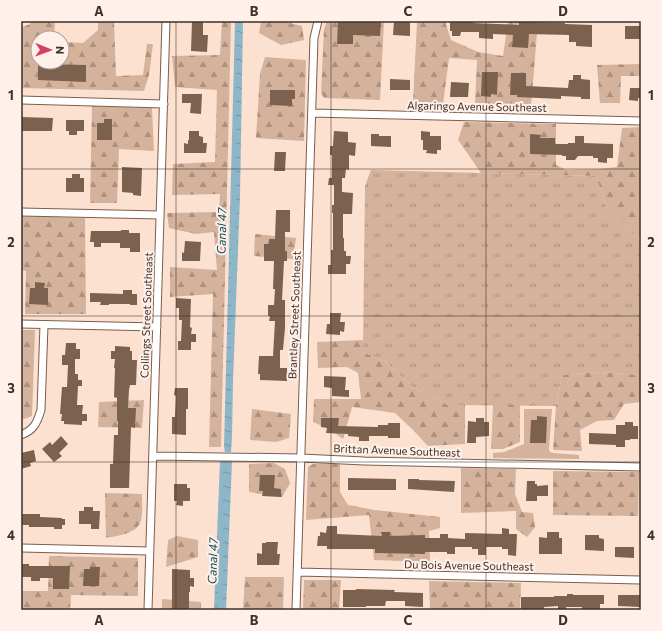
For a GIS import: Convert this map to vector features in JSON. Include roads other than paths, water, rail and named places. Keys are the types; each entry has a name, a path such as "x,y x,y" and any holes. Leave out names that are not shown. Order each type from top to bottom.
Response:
{"street":[{"name":"Collings Street Southeast","path":"148,610 166,21"},
{"name":"Brantley Street Southeast","path":"296,610 314,38 318,21"},
{"path":"21,100 164,104"},
{"name":"Algaringo Avenue Southeast","path":"312,112 641,121"},
{"path":"21,212 160,216"},
{"path":"21,324 157,327"},
{"path":"21,435 30,430 38,422 41,410 44,325"},
{"name":"Brittan Avenue Southeast","path":"153,456 301,458 364,461 641,467"},
{"path":"21,548 150,551"},
{"name":"Du Bois Avenue Southeast","path":"297,572 641,580"}],"water":[{"path":"235,21 243,21 240,197 232,438 231,452 225,452 224,447"},
{"path":"220,461 232,461 226,610 214,610"}],"water label":[{"name":"Canal 47","path":"221,231"},
{"name":"Canal 47","path":"212,561"}]}
